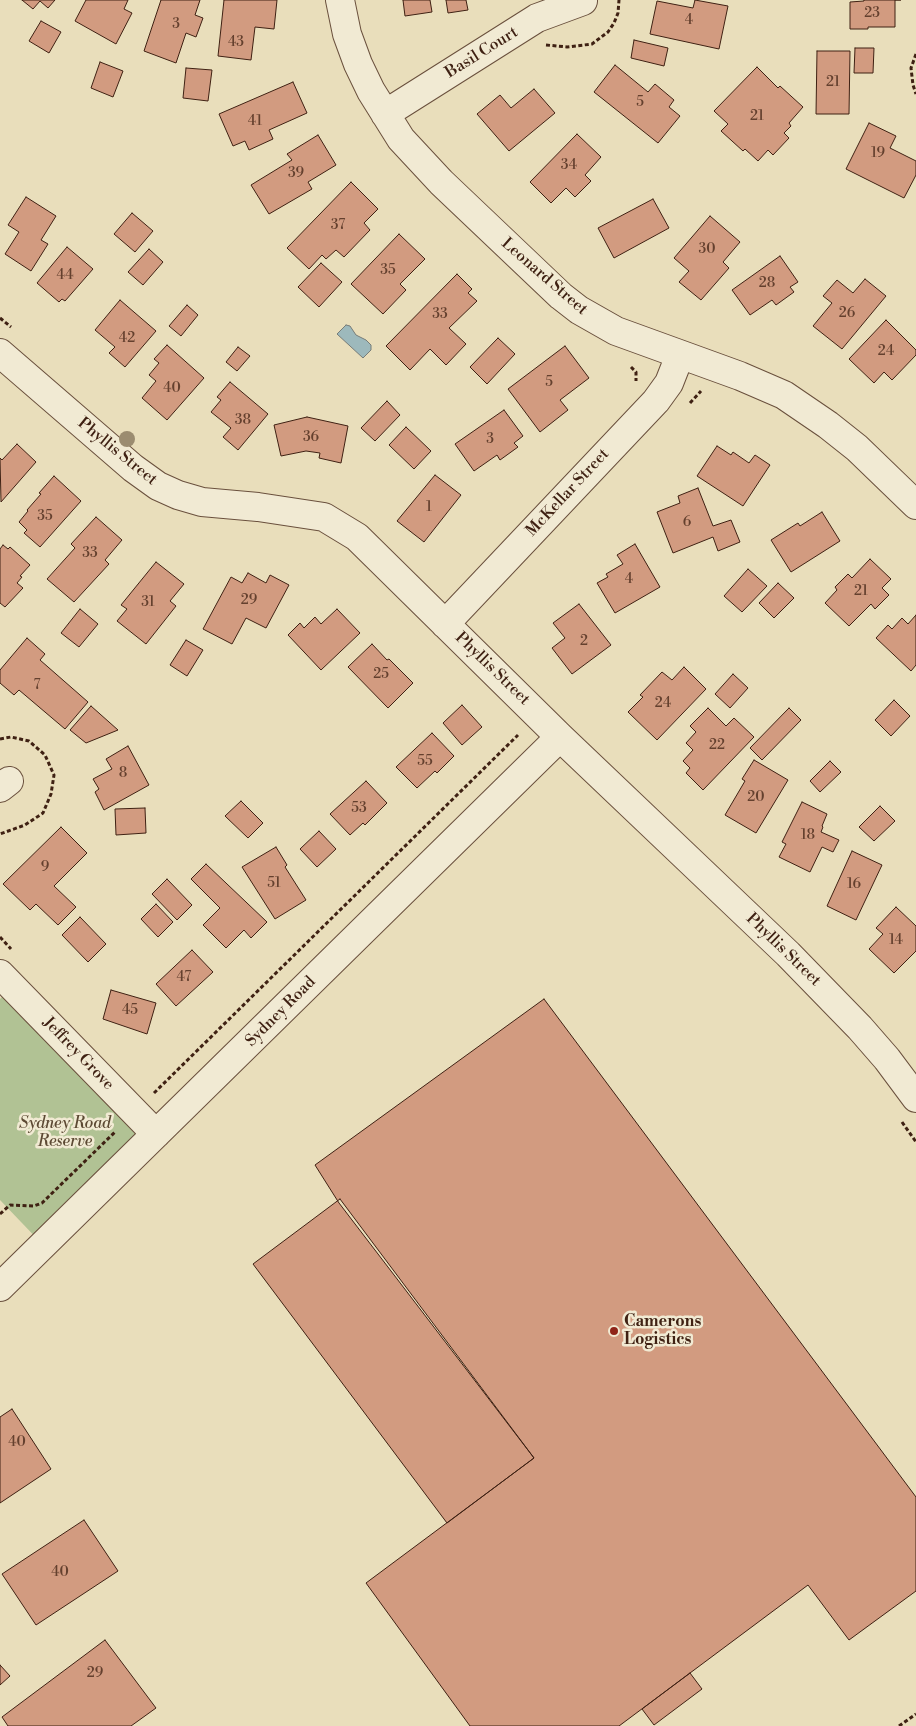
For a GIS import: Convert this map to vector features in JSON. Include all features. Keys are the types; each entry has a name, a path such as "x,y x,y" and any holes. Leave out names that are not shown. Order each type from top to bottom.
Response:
{"street":[{"name":"Leonard Street","path":"340,0 347,34 358,64 385,114 402,139 424,165 561,296 578,310 616,331 740,376 784,395 828,425 857,448 916,505"},
{"name":"Basil Court","path":"385,114 537,18 583,1"},
{"name":"Phyllis Street","path":"7,342 133,468 158,486 178,495 202,502 324,517 357,537 560,737 827,993 887,1059 916,1098"},
{"name":"McKellar Street","path":"445,624 656,401 670,383 680,355"},
{"name":"Sydney Road","path":"0,1287 560,737"},
{"name":"Jeffrey Grove","path":"0,974 156,1134"}],"path":[{"path":"537,47 545,45 581,47 592,44 608,32 614,23 618,13 619,0"},
{"path":"916,54 911,68 916,94"},
{"path":"0,318 7,342"},
{"path":"630,366 636,372 635,386"},
{"path":"154,1093 520,732"},
{"path":"0,1214 10,1205 34,1206 42,1203 116,1130"},
{"path":"899,1726 916,1714"}],"green space":[{"name":"Sydney Road Reserve","path":"12,987 156,1134 43,1245 0,1200 0,999"}],"water":[{"path":"346,325 350,326 356,335 371,345 371,350 363,358 337,334"}],"building":[{"path":"22,0 55,0 48,8 40,1 33,9"},
{"path":"86,0 128,0 124,9 132,13 116,44 75,21"},
{"path":"161,0 200,0 195,15 203,18 196,37 186,33 176,63 144,51"},
{"path":"224,0 277,0 274,29 255,27 251,60 218,56"},
{"path":"403,0 430,0 432,12 405,16"},
{"path":"446,0 466,0 468,10 448,13"},
{"path":"695,0 728,6 719,49 650,34 657,1 693,8"},
{"path":"895,0 895,27 850,29 850,2"},
{"path":"41,21 61,32 49,53 29,41"},
{"path":"634,40 668,48 664,66 631,58"},
{"path":"855,48 874,48 873,73 854,73"},
{"path":"817,51 850,51 849,114 816,114"},
{"path":"100,62 123,71 113,97 91,88"},
{"path":"615,65 648,92 655,84 674,100 669,107 680,116 658,143 594,92"},
{"path":"757,67 778,88 780,86 803,107 789,123 791,126 784,133 789,138 773,155 768,150 758,161 745,149 743,151 721,131 728,124 714,111"},
{"path":"186,68 212,70 208,101 183,98"},
{"path":"293,82 307,113 269,130 273,139 249,150 245,141 233,146 219,114"},
{"path":"534,89 555,113 509,151 477,114 500,95 511,108"},
{"path":"869,123 896,136 890,148 916,161 916,175 904,198 846,169"},
{"path":"577,134 601,157 585,175 591,181 575,197 566,188 551,203 530,182"},
{"path":"318,135 336,165 308,182 312,189 269,214 251,185 292,160 287,154"},
{"path":"351,182 378,209 364,223 370,230 344,257 336,250 326,259 322,255 309,269 287,248"},
{"path":"26,197 56,216 41,240 48,244 31,271 5,254 19,232 8,225"},
{"path":"653,199 669,228 614,258 598,228"},
{"path":"132,213 153,231 135,252 114,234"},
{"path":"710,216 740,242 723,262 729,268 701,300 679,282 689,271 674,258"},
{"path":"399,234 425,259 400,284 406,290 383,314 351,284"},
{"path":"67,247 93,269 65,301 62,299 59,302 37,283"},
{"path":"149,249 163,262 143,285 128,272"},
{"path":"780,256 798,282 790,287 794,292 776,305 772,300 750,315 732,290"},
{"path":"321,263 342,282 319,307 298,287"},
{"path":"457,274 472,289 468,293 477,301 449,328 466,344 446,365 430,349 410,370 386,346"},
{"path":"865,279 886,296 842,349 813,326 832,303 823,296 837,280 853,293"},
{"path":"120,300 156,331 125,367 109,353 115,347 95,330"},
{"path":"187,305 198,315 181,336 169,326"},
{"path":"886,320 916,350 916,355 892,380 884,372 874,383 849,359"},
{"path":"498,338 515,354 487,384 470,367"},
{"path":"167,345 204,378 167,420 142,398 156,381 149,375 159,363 154,359"},
{"path":"565,346 589,378 560,400 568,410 540,432 508,389"},
{"path":"238,347 250,356 237,371 226,362"},
{"path":"230,382 268,414 238,450 223,437 231,428 211,412 221,400 217,397"},
{"path":"387,401 400,415 375,441 361,428"},
{"path":"504,410 523,436 514,443 518,447 500,460 497,455 474,471 455,444"},
{"path":"307,417 348,426 341,463 319,458 320,453 306,451 281,456 274,425"},
{"path":"406,427 431,451 414,469 389,445"},
{"path":"17,444 36,462 1,502 0,458 2,460"},
{"path":"717,446 731,455 733,452 749,463 755,455 770,465 743,506 697,476"},
{"path":"435,475 461,495 424,542 397,521"},
{"path":"54,476 81,501 40,547 24,533 27,530 19,522 41,494 39,493"},
{"path":"698,488 713,526 731,520 740,542 718,551 713,537 673,553 657,512 680,503 678,496"},
{"path":"822,512 840,541 791,572 771,540 798,523 800,526"},
{"path":"96,517 122,540 105,560 109,564 74,602 47,579 75,548 71,544"},
{"path":"635,544 660,587 615,613 597,583 608,577 606,574 623,564 617,555"},
{"path":"3,545 8,549 10,547 30,565 20,576 22,577 17,583 23,588 5,607 0,603 0,549"},
{"path":"870,559 891,579 882,588 889,595 875,609 871,604 849,626 825,603 837,590 835,587 848,574 852,578"},
{"path":"156,562 184,584 170,601 176,606 146,644 117,621 127,609 121,605"},
{"path":"748,569 767,586 742,612 724,596"},
{"path":"248,573 266,583 270,575 289,585 266,628 246,618 232,644 203,629 231,577 242,583"},
{"path":"778,583 794,598 774,618 759,603"},
{"path":"579,604 611,645 572,674 552,648 565,638 553,623"},
{"path":"80,609 98,624 79,647 61,633"},
{"path":"337,609 360,633 321,670 288,635 300,623 304,628 315,617 321,624"},
{"path":"916,615 916,665 911,671 876,638 888,625 892,629 902,618 908,624"},
{"path":"27,638 45,654 40,660 88,702 65,729 19,690 14,695 0,683 0,670"},
{"path":"186,640 203,650 187,676 170,665"},
{"path":"372,644 413,683 388,708 348,667"},
{"path":"684,667 706,689 657,740 628,712 643,697 640,695 662,672 672,680"},
{"path":"733,674 748,688 730,708 715,694"},
{"path":"894,700 910,716 891,736 875,720"},
{"path":"462,705 482,727 462,745 443,723"},
{"path":"91,706 118,730 86,743 70,730"},
{"path":"708,708 726,726 734,718 754,737 703,790 686,773 690,768 683,761 693,750 686,743 696,732 690,726"},
{"path":"789,708 801,720 762,760 750,748"},
{"path":"432,733 454,756 437,773 435,771 417,788 396,767"},
{"path":"128,746 149,785 104,810 95,792 99,789 93,779 112,769 106,759"},
{"path":"754,760 788,780 756,833 725,815 745,781 742,779"},
{"path":"830,761 841,772 820,792 810,781"},
{"path":"366,781 387,803 365,825 363,823 350,835 330,814"},
{"path":"241,801 263,823 248,838 225,816"},
{"path":"802,802 827,814 821,832 839,840 833,852 822,847 810,872 779,857 786,844 782,842"},
{"path":"880,806 895,821 874,841 859,827"},
{"path":"145,808 146,833 116,835 115,809"},
{"path":"61,827 87,853 54,886 76,907 58,925 36,904 30,910 3,884"},
{"path":"319,831 336,849 317,867 300,849"},
{"path":"276,847 287,865 285,867 306,900 275,919 242,867"},
{"path":"852,851 882,865 856,920 827,906"},
{"path":"206,864 267,922 251,938 244,930 226,948 203,925 220,908 191,879"},
{"path":"167,879 192,905 177,920 152,894"},
{"path":"156,904 173,922 158,937 141,919"},
{"path":"896,907 916,926 916,951 894,973 869,949 883,934 876,928"},
{"path":"80,917 106,944 88,962 62,935"},
{"path":"192,950 213,972 176,1006 156,984"},
{"path":"111,990 156,1003 147,1034 103,1019"},
{"name":"Camerons Logistics","path":"544,999 916,1497 916,1591 849,1640 808,1585 619,1726 470,1726 366,1583 534,1458 339,1203 315,1165"},
{"path":"340,1199 534,1458 447,1523 253,1264"},
{"path":"12,1409 51,1469 0,1503 0,1417"},
{"path":"84,1520 118,1571 36,1625 2,1574"},
{"path":"105,1640 156,1708 131,1726 8,1726 2,1717"},
{"path":"0,1665 10,1676 0,1685"},
{"path":"690,1673 702,1689 654,1725 642,1709"}],"place":[{"name":"Camerons Logistics","path":"614,1331"}]}
